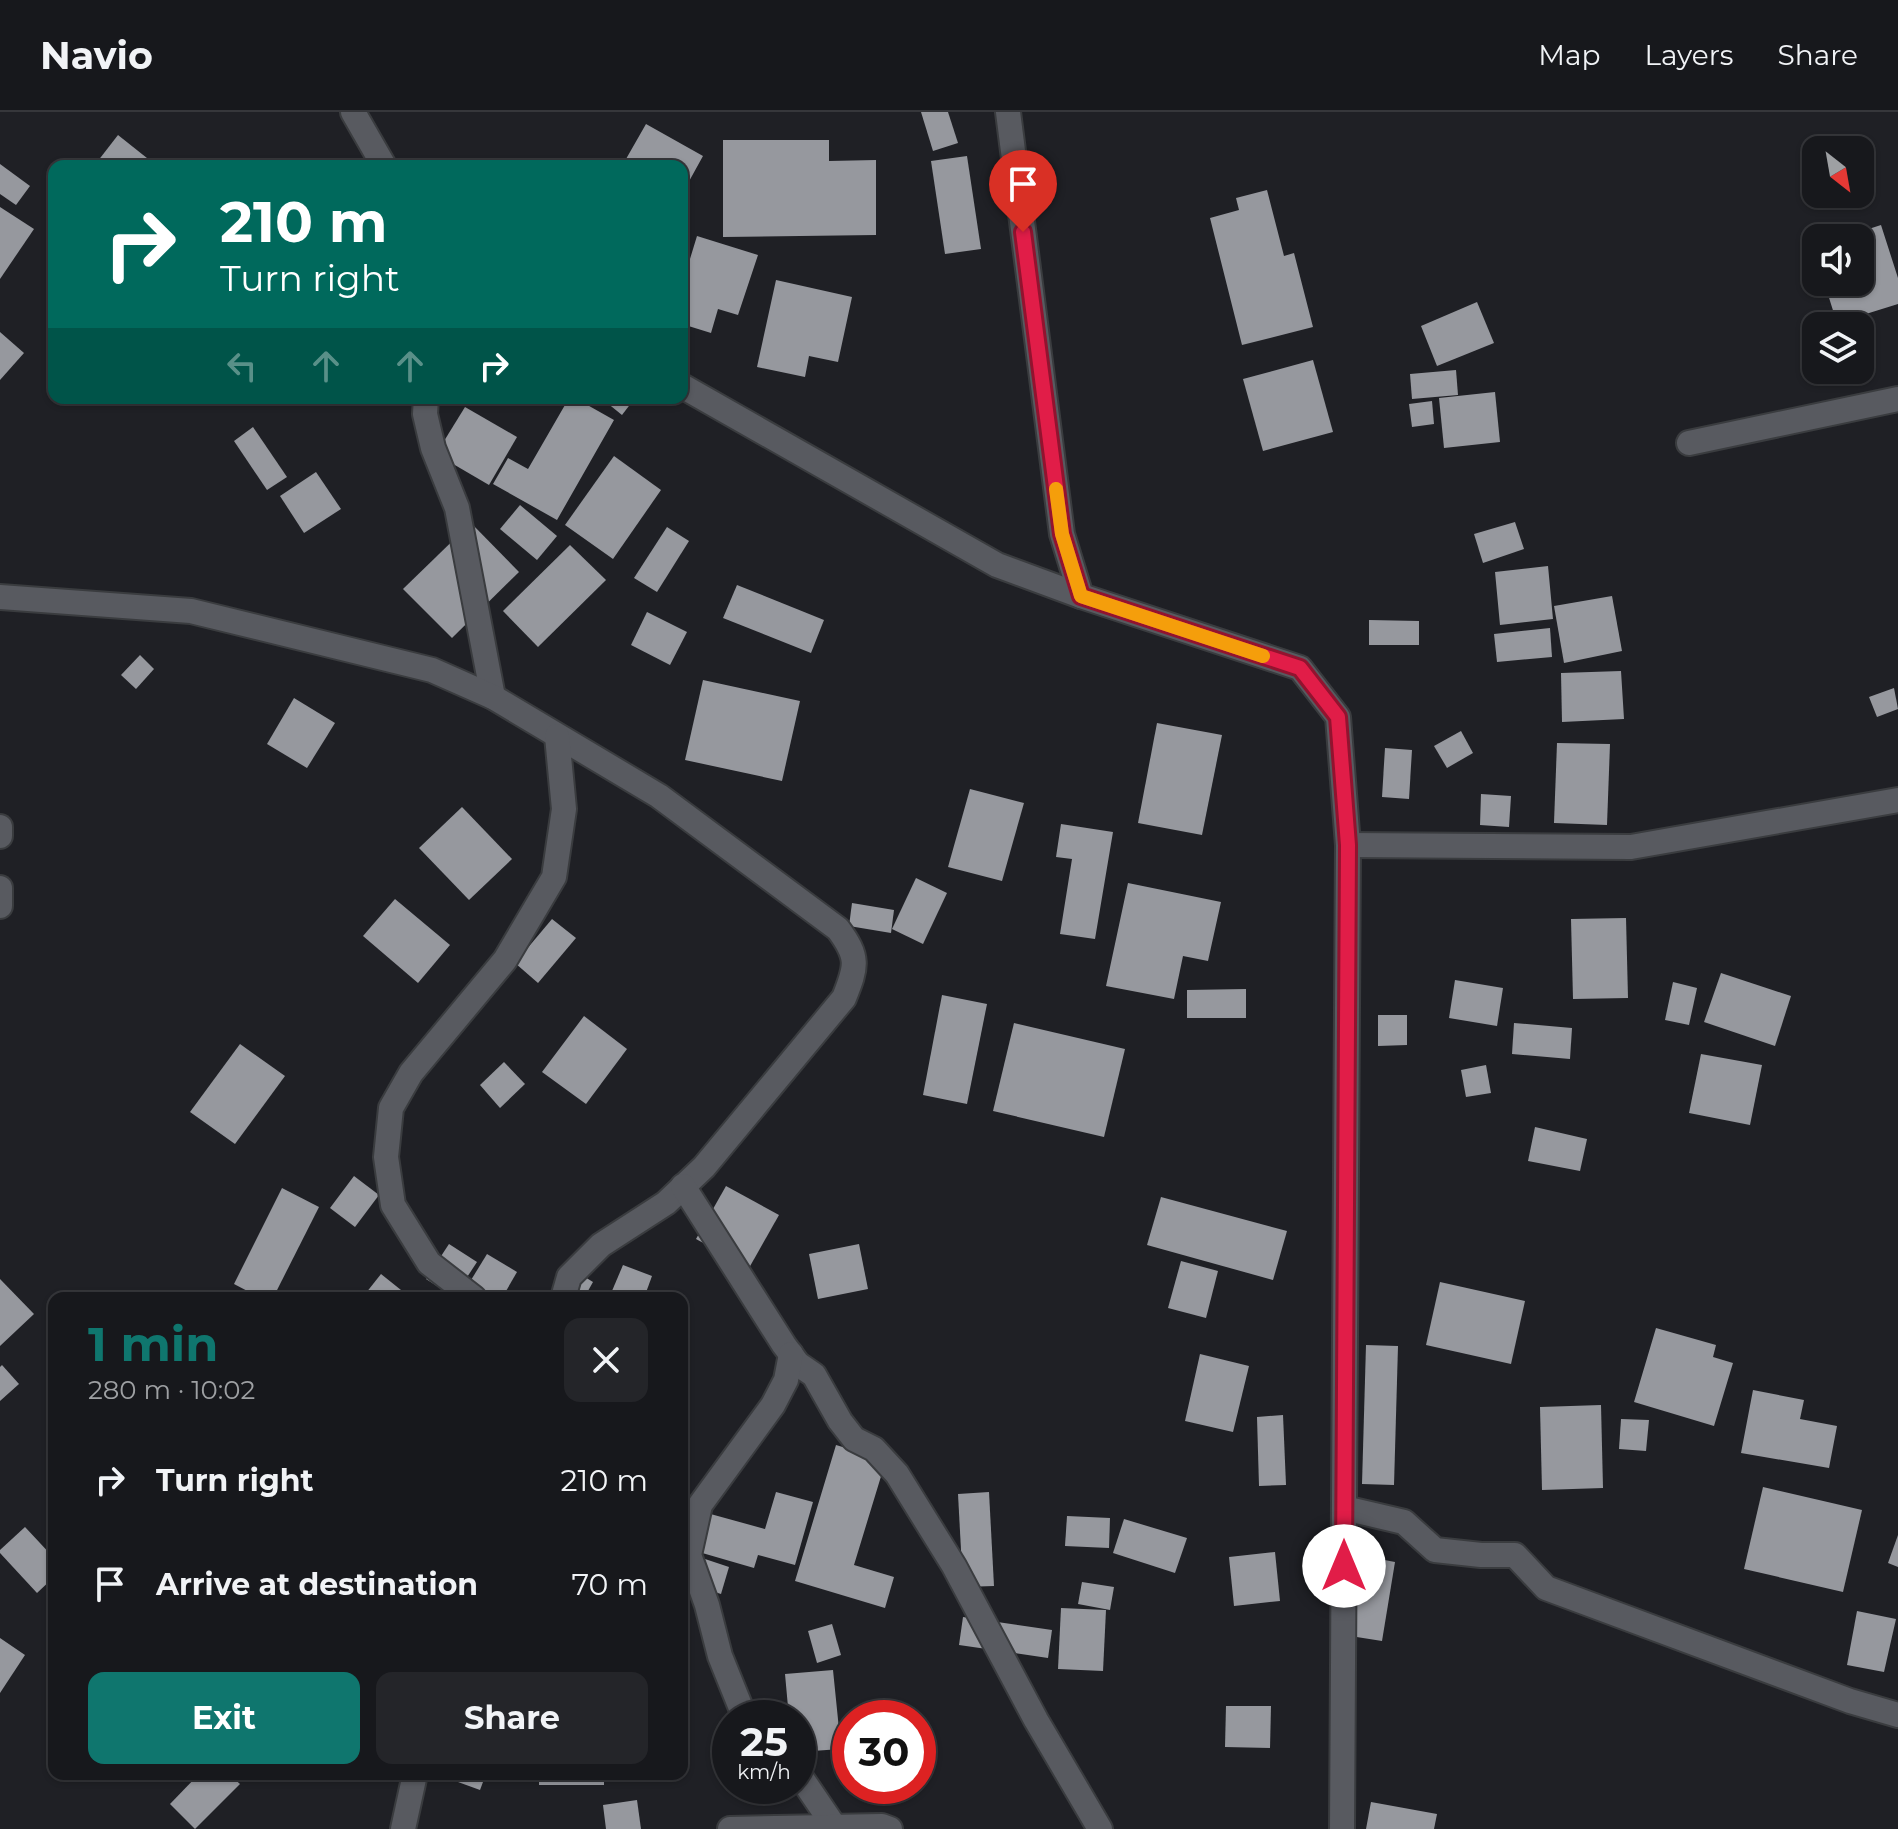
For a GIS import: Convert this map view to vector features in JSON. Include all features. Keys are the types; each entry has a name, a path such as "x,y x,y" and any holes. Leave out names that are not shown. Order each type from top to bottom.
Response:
{"street":[{"path":"353,112 381,160"},
{"path":"1008,112 1062,534 1081,596"},
{"path":"688,389 997,565 1300,668 1338,717 1348,845 1342,1829"},
{"path":"1689,443 1898,399"},
{"path":"426,404 433,448 457,508 493,697"},
{"path":"0,597 191,611 432,670 493,697 659,796 838,929 852,948 855,970 844,998 704,1167 666,1203 601,1245 569,1277 565,1292"},
{"path":"466,1292 429,1263 393,1205 386,1157 391,1108 411,1073 505,960 554,877 564,809 557,736"},
{"path":"1348,845 1631,847 1898,800"},
{"path":"0,827 0,836"},
{"path":"0,888 0,906"},
{"path":"683,1186 791,1354 798,1364 814,1375 840,1421 854,1439 874,1449 897,1474 954,1566 1036,1720 1100,1829"},
{"path":"688,1535 700,1505 773,1405 786,1380 791,1354"},
{"path":"1344,1508 1404,1522 1435,1550 1515,1555 1546,1588 1850,1701 1898,1715"},
{"path":"688,1546 720,1656 738,1700"},
{"path":"403,1829 414,1780"},
{"path":"816,1800 834,1826"},
{"path":"730,1829 834,1826 882,1826 890,1829"}],"building":[{"path":"921,112 948,112 958,143 933,151"},
{"path":"646,124 703,156 688,183 688,160 625,160"},
{"path":"118,135 149,160 99,160"},
{"path":"723,140 829,140 829,161 876,160 876,235 723,237"},
{"path":"967,156 981,249 945,254 931,161"},
{"path":"0,164 30,186 16,205 0,194"},
{"path":"1267,190 1284,256 1294,253 1313,327 1242,345 1210,218 1239,210 1236,198"},
{"path":"0,207 34,229 0,279"},
{"path":"1881,225 1898,278 1898,304 1872,312 1834,312 1828,296 1874,296 1874,227"},
{"path":"697,236 758,255 738,315 718,309 711,333 688,326 688,265"},
{"path":"776,280 852,297 838,362 809,356 805,377 757,367"},
{"path":"1477,302 1494,343 1437,366 1421,326"},
{"path":"0,332 24,353 0,380"},
{"path":"1313,360 1333,432 1263,451 1243,379"},
{"path":"1456,370 1458,395 1412,399 1410,374"},
{"path":"1495,392 1500,442 1444,448 1439,398"},
{"path":"1432,401 1434,424 1412,427 1409,404"},
{"path":"566,404 586,404 614,420 557,520 493,484 508,458 528,469"},
{"path":"608,404 630,404 622,415"},
{"path":"465,407 517,437 489,485 436,454"},
{"path":"253,427 287,477 267,490 234,441"},
{"path":"614,456 661,490 613,559 565,525"},
{"path":"316,472 341,509 304,533 280,496"},
{"path":"520,505 557,536 537,560 500,529"},
{"path":"1515,522 1524,549 1483,563 1474,534"},
{"path":"471,523 519,572 452,638 403,589"},
{"path":"667,527 689,541 657,592 634,578"},
{"path":"570,545 606,580 538,647 503,611"},
{"path":"1548,566 1553,619 1500,625 1495,572"},
{"path":"737,585 824,620 811,653 723,618"},
{"path":"1612,596 1622,651 1564,663 1554,606"},
{"path":"647,612 687,632 670,665 631,645"},
{"path":"1369,620 1419,621 1419,645 1369,645"},
{"path":"1550,628 1552,657 1497,662 1494,634"},
{"path":"140,655 154,669 136,689 121,675"},
{"path":"1621,671 1624,719 1562,722 1561,673"},
{"path":"703,680 800,701 782,781 685,760"},
{"path":"1894,688 1898,709 1877,717 1869,697"},
{"path":"294,698 335,723 307,768 267,744"},
{"path":"1157,723 1222,735 1202,835 1138,823"},
{"path":"1461,731 1473,753 1447,768 1434,746"},
{"path":"1557,743 1610,744 1607,825 1554,823"},
{"path":"1385,748 1412,750 1409,799 1382,797"},
{"path":"970,789 1024,803 1002,881 948,867"},
{"path":"1481,794 1511,796 1509,827 1480,825"},
{"path":"462,807 512,859 469,900 419,848"},
{"path":"1061,824 1113,832 1095,939 1060,934 1072,859 1056,857"},
{"path":"916,878 947,893 923,944 892,929"},
{"path":"1128,883 1221,902 1208,961 1183,956 1174,999 1106,986"},
{"path":"395,899 450,945 418,983 363,936"},
{"path":"852,903 894,910 891,933 849,926"},
{"path":"1626,918 1628,998 1573,999 1571,919"},
{"path":"552,919 576,938 538,983 515,963"},
{"path":"1721,973 1791,996 1775,1046 1704,1022"},
{"path":"1455,980 1503,988 1497,1026 1449,1018"},
{"path":"1673,982 1697,988 1689,1025 1665,1020"},
{"path":"1246,989 1246,1018 1187,1018 1187,990"},
{"path":"942,995 987,1004 967,1104 923,1095"},
{"path":"1378,1015 1407,1015 1407,1045 1378,1046"},
{"path":"584,1016 627,1049 586,1104 542,1072"},
{"path":"1014,1023 1125,1049 1104,1137 993,1111"},
{"path":"1514,1023 1572,1028 1570,1059 1512,1054"},
{"path":"240,1044 285,1076 235,1144 190,1112"},
{"path":"1701,1054 1762,1065 1750,1125 1689,1113"},
{"path":"504,1062 525,1084 500,1108 480,1085"},
{"path":"1486,1065 1491,1093 1466,1097 1461,1070"},
{"path":"1535,1127 1587,1139 1580,1171 1528,1161"},
{"path":"354,1176 379,1195 355,1227 330,1208"},
{"path":"726,1186 779,1215 749,1268 696,1239"},
{"path":"282,1188 319,1207 276,1292 249,1292 234,1284"},
{"path":"1161,1197 1287,1231 1273,1280 1147,1245"},
{"path":"449,1244 477,1262 457,1292 446,1292 426,1279"},
{"path":"859,1244 868,1289 818,1299 809,1254"},
{"path":"487,1254 517,1272 505,1292 464,1292"},
{"path":"1181,1261 1218,1271 1206,1318 1168,1308"},
{"path":"623,1265 652,1276 646,1292 612,1292"},
{"path":"381,1274 404,1292 367,1292"},
{"path":"580,1274 593,1282 587,1292 570,1292"},
{"path":"0,1279 34,1314 0,1346"},
{"path":"1440,1282 1525,1301 1511,1364 1426,1345"},
{"path":"1656,1328 1716,1345 1713,1357 1733,1363 1714,1426 1634,1402"},
{"path":"1366,1345 1398,1346 1394,1485 1362,1484"},
{"path":"1200,1354 1249,1366 1233,1432 1185,1421"},
{"path":"2,1365 19,1384 0,1401 0,1367"},
{"path":"1753,1390 1804,1400 1800,1419 1837,1426 1829,1468 1741,1453"},
{"path":"1601,1405 1603,1488 1542,1490 1540,1407"},
{"path":"1283,1415 1286,1485 1259,1486 1257,1417"},
{"path":"1621,1419 1649,1420 1646,1451 1619,1449"},
{"path":"836,1445 886,1460 854,1565 894,1577 885,1608 795,1581"},
{"path":"1763,1487 1862,1510 1843,1592 1744,1569"},
{"path":"776,1492 813,1502 795,1565 758,1555 754,1568 688,1549 696,1510 765,1529"},
{"path":"989,1492 994,1586 963,1587 958,1494"},
{"path":"1067,1516 1110,1518 1109,1548 1065,1546"},
{"path":"1124,1519 1187,1538 1175,1573 1113,1553"},
{"path":"25,1527 48,1552 48,1583 37,1593 0,1550"},
{"path":"1898,1535 1898,1567 1888,1563"},
{"path":"1275,1552 1280,1601 1234,1606 1229,1557"},
{"path":"693,1555 729,1567 721,1594 688,1583"},
{"path":"1358,1555 1395,1562 1382,1641 1344,1635"},
{"path":"1082,1582 1114,1587 1110,1610 1078,1604"},
{"path":"1061,1608 1106,1610 1103,1671 1058,1669"},
{"path":"1857,1611 1896,1619 1884,1672 1847,1665"},
{"path":"963,1617 1052,1630 1048,1658 959,1645"},
{"path":"832,1624 841,1655 817,1663 808,1631"},
{"path":"0,1638 25,1655 0,1693"},
{"path":"833,1670 836,1700 832,1700 832,1750 816,1751 816,1700 787,1700 785,1674"},
{"path":"1226,1706 1271,1706 1270,1748 1225,1747"},
{"path":"193,1780 236,1780 240,1784 195,1829 170,1804"},
{"path":"452,1780 484,1780 480,1790"},
{"path":"539,1780 604,1780 604,1785 539,1785"},
{"path":"637,1800 641,1829 606,1829 603,1805"},
{"path":"1371,1802 1437,1814 1434,1829 1366,1829"}],"slow traffic":[{"path":"1056,489 1062,534 1081,596 1263,656"}],"route":[{"path":"1023,232 1062,534 1081,596 1300,668 1338,717 1348,845 1344,1566"}]}
